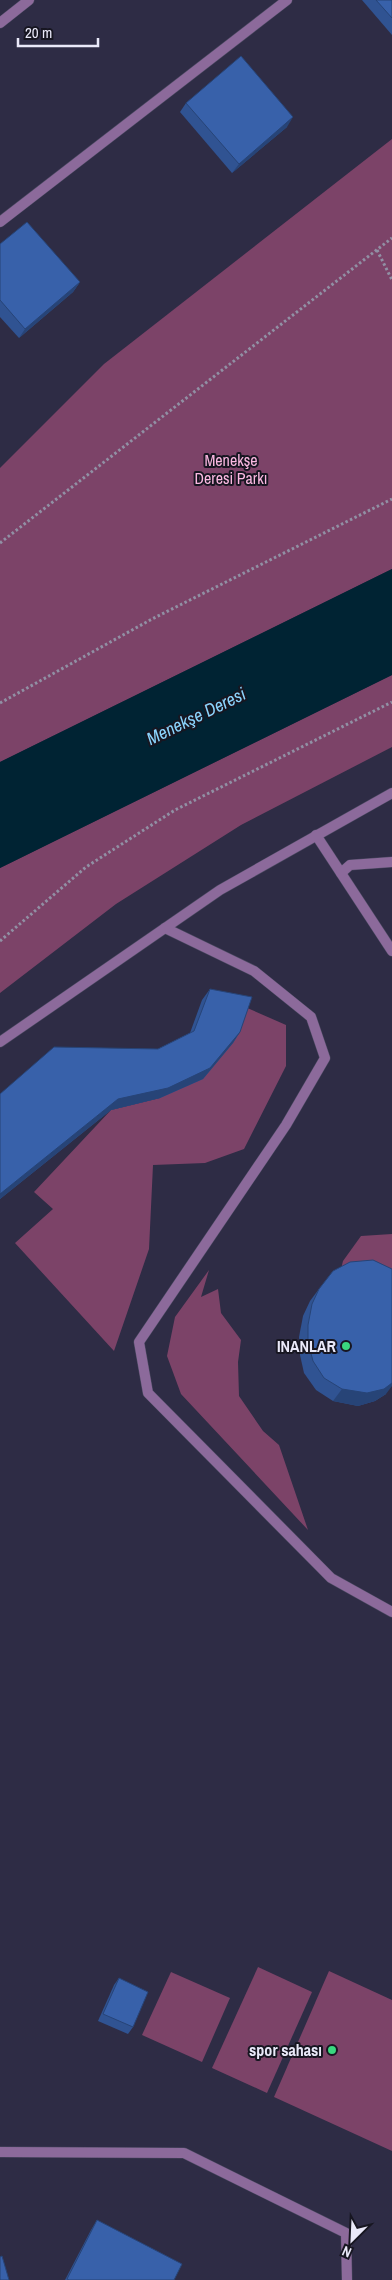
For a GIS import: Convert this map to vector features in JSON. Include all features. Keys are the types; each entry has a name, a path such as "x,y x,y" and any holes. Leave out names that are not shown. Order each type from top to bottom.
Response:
{"street":[{"path":"0,23 29,0"},
{"path":"0,222 287,0"},
{"path":"0,1042 220,890 392,793"},
{"path":"316,835 392,951"},
{"path":"341,873 350,865 392,862"},
{"path":"165,928 254,971 311,1017 325,1058 286,1125 139,1342 148,1394 331,1578 392,1612"},
{"path":"0,2152 184,2153 346,2233 347,2280"}],"path":[{"path":"0,543 392,238"},
{"path":"377,250 392,280"},
{"path":"0,704 152,619 392,499"},
{"path":"0,941 86,867 175,810 392,702"}],"green space":[{"name":"Menekşe Deresi Parkı","path":"392,139 392,569 0,762 0,468 104,364"},
{"path":"392,675 392,747 241,825 116,904 0,993 0,868"},
{"path":"245,1007 286,1025 286,1066 244,1149 205,1163 153,1165 149,1249 114,1351 15,1243 53,1209 34,1192 111,1110 160,1098"},
{"path":"392,1234 392,1284 341,1269 343,1261 361,1236"},
{"path":"209,1270 201,1297 218,1289 221,1313 241,1340 238,1362 239,1396 263,1431 279,1445 308,1530 181,1394 167,1356 175,1317"},
{"name":"spor sahası","path":"258,1967 312,1992 267,2093 212,2068"},
{"name":"spor sahası","path":"329,1971 392,2000 392,2151 274,2097"},
{"path":"171,1972 230,1998 202,2062 142,2035"}],"water":[{"name":"Menekşe Deresi","path":"392,569 392,675 0,868 0,762"}],"building":[{"path":"376,0 392,0 392,18"},
{"path":"241,56 293,117 239,164 186,103"},
{"path":"27,222 80,282 25,329 0,300 0,244"},
{"path":"210,989 252,997 240,1032 210,1068 168,1088 118,1099 0,1194 0,1094 54,1047 158,1049 194,1031"},
{"name":"INANLAR","path":"373,1260 392,1269 392,1383 384,1389 367,1393 342,1389 324,1378 313,1361 308,1342 308,1325 312,1304 319,1289 333,1271 350,1262"},
{"path":"119,1978 148,1992 133,2027 103,2014"},
{"path":"97,2220 182,2264 174,2280 67,2279"},
{"path":"2,2256 9,2280 0,2280 0,2257"}],"place":[{"name":"INANLAR","path":"346,1346"},
{"name":"spor sahası","path":"332,2050"}]}
